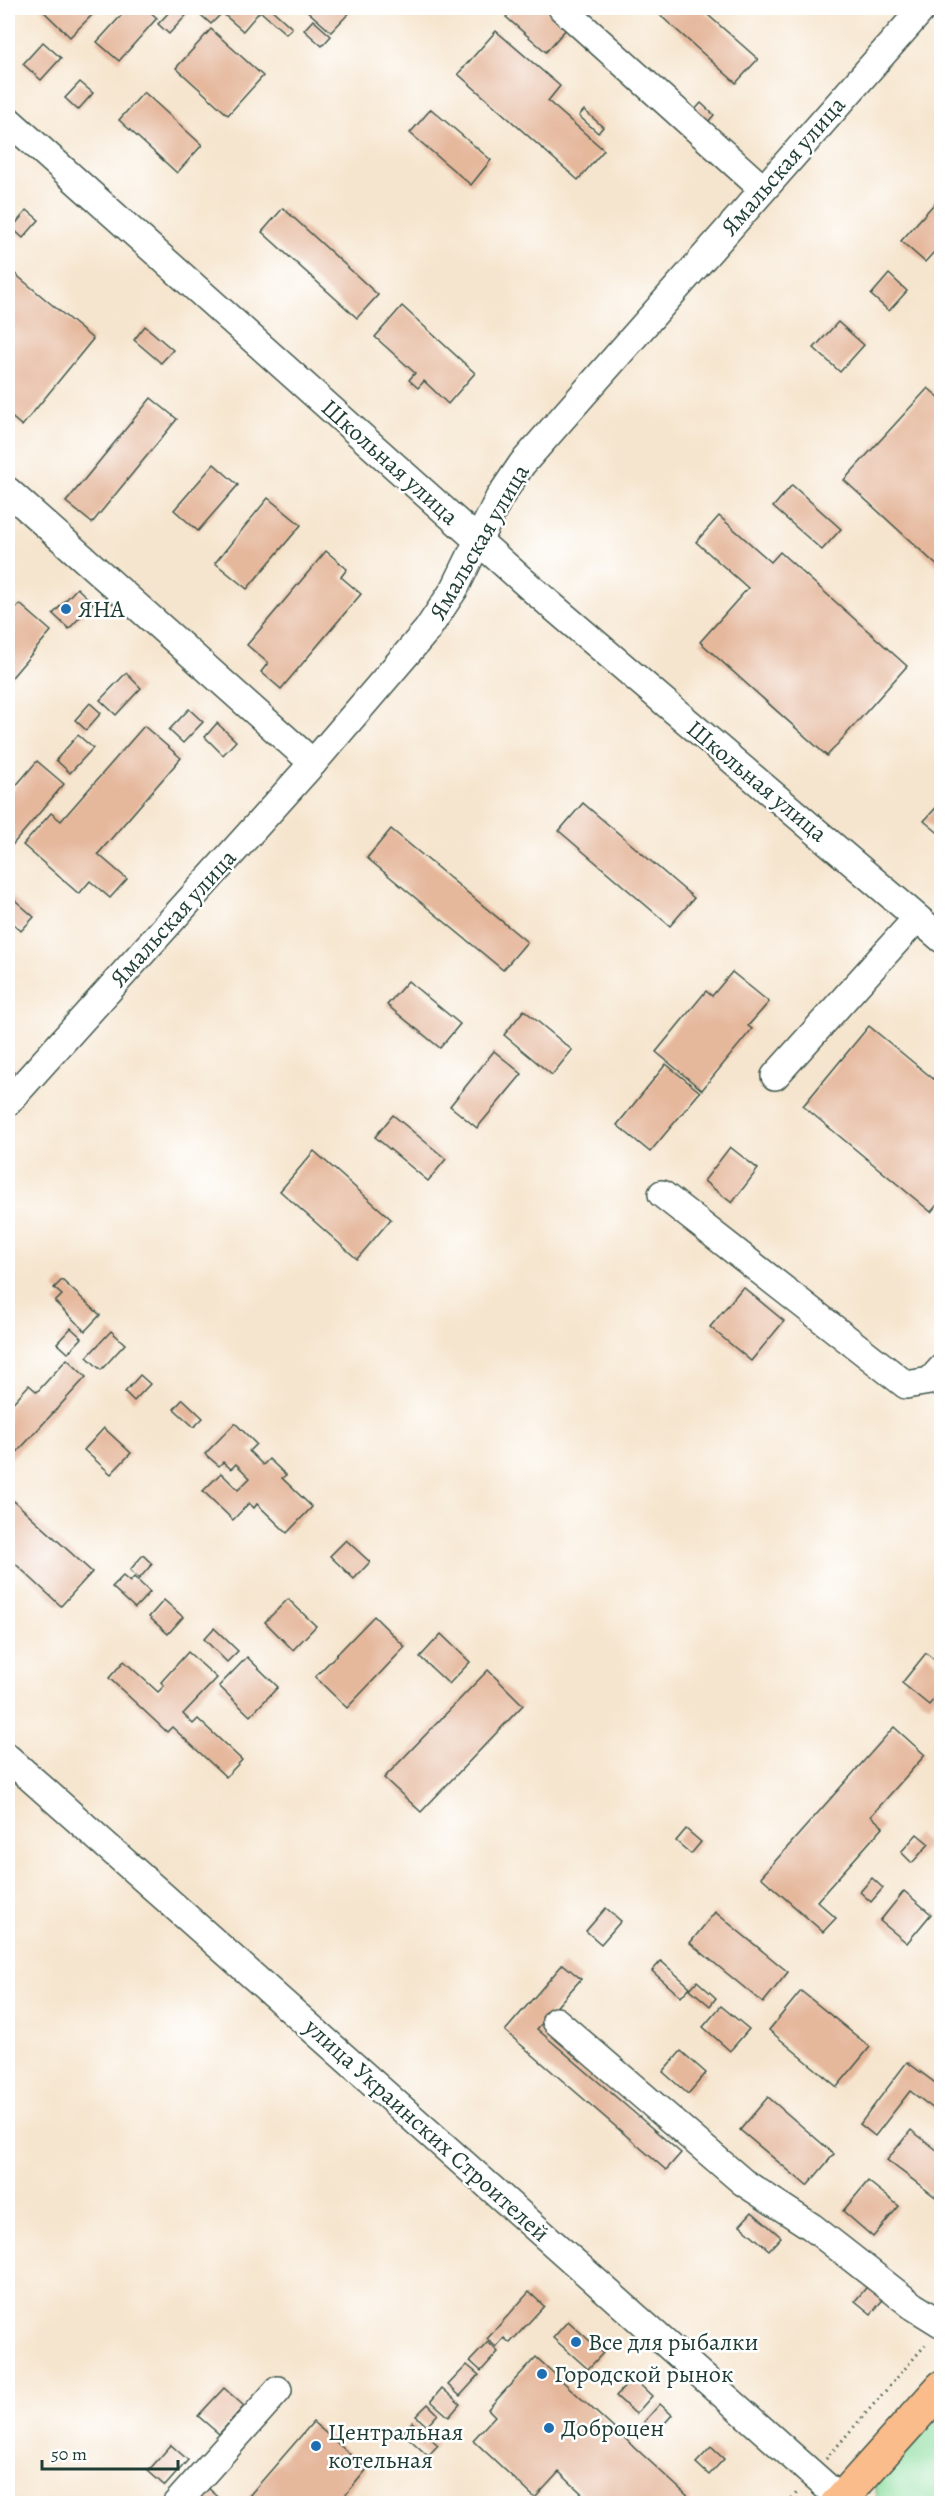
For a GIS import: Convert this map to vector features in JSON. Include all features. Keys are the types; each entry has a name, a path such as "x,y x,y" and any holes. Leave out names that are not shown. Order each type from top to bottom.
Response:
{"main road":[{"path":"841,2502 942,2386"}],"street":[{"path":"562,8 763,189"},
{"name":"Ямальская улица","path":"8,1102 313,763 432,624 455,588 499,498 522,464 923,8"},
{"name":"Школьная улица","path":"8,120 479,541 942,939"},
{"path":"8,490 313,763"},
{"path":"775,1076 917,918"},
{"path":"662,1194 906,1385 930,1381 942,1368"},
{"name":"улица Украинских Строителей","path":"8,1758 813,2474 841,2502"},
{"path":"556,2021 743,2182 812,2227 913,2306 941,2323"},
{"path":"176,2504 278,2390"}],"path":[{"path":"788,2504 935,2334 941,2323"}],"green space":[{"path":"941,2402 941,2503 881,2503 875,2492 875,2483"}],"building":[{"path":"40,8 99,8 70,37"},
{"path":"128,8 146,8 157,18 119,61 97,42"},
{"path":"173,8 193,8 169,34 158,24"},
{"path":"193,8 270,8 292,28 286,34 260,11 243,31 222,13 211,24"},
{"path":"304,8 354,8 331,32"},
{"path":"515,8 544,8 567,28 546,52 506,17"},
{"path":"652,8 700,8 758,59 736,83"},
{"path":"313,20 331,36 322,46 304,30"},
{"path":"211,29 263,76 228,115 176,68"},
{"path":"496,31 560,86 548,101 604,150 578,180 458,74"},
{"path":"43,42 61,58 41,80 23,64"},
{"path":"80,82 93,93 78,110 65,98"},
{"path":"144,92 202,145 177,173 119,120"},
{"path":"701,103 714,115 707,123 694,111"},
{"path":"431,109 491,160 471,185 410,133"},
{"path":"584,110 603,127 598,133 579,116"},
{"path":"942,195 942,243 925,262 901,241"},
{"path":"283,208 378,295 357,318 262,232"},
{"path":"27,210 39,220 23,238 12,228"},
{"path":"8,268 93,339 22,426 8,414"},
{"path":"889,274 907,291 889,311 871,295"},
{"path":"402,306 475,373 448,404 424,381 418,388 409,380 415,373 375,337"},
{"path":"838,322 864,345 840,372 814,348"},
{"path":"145,326 173,350 161,363 134,340"},
{"path":"928,388 942,400 942,570 844,480"},
{"path":"151,398 177,419 92,523 66,502"},
{"path":"214,464 238,485 198,531 174,510"},
{"path":"792,485 841,529 822,550 773,507"},
{"path":"268,498 301,525 247,589 215,563"},
{"path":"719,516 771,562 780,552 907,666 827,756 700,642 748,588 696,542"},
{"path":"326,551 347,569 341,577 361,594 281,689 261,672 268,663 247,645"},
{"path":"77,588 93,603 69,629 53,614"},
{"path":"20,604 51,631 8,682 8,618"},
{"path":"126,673 141,688 116,715 100,700"},
{"path":"90,703 101,713 86,730 75,720"},
{"path":"189,709 203,722 183,743 169,730"},
{"path":"217,723 236,741 223,755 205,737"},
{"path":"144,726 181,758 98,854 127,879 110,898 90,881 79,894 23,845 51,813 61,821"},
{"path":"78,735 93,748 70,773 56,760"},
{"path":"37,761 64,784 8,850 8,795"},
{"path":"942,801 942,836 924,821"},
{"path":"583,803 694,898 670,926 559,831"},
{"path":"391,829 527,942 503,970 367,858"},
{"path":"8,894 34,917 21,931 8,918"},
{"path":"732,972 769,1002 748,1026 752,1029 702,1090 656,1052 706,991 712,996"},
{"path":"408,981 460,1024 440,1048 387,1005"},
{"path":"524,1010 572,1050 552,1075 504,1035"},
{"path":"869,1026 942,1086 942,1199 931,1212 803,1106"},
{"path":"494,1051 522,1074 477,1128 450,1106"},
{"path":"666,1064 700,1092 650,1152 617,1125"},
{"path":"393,1115 446,1159 428,1181 375,1137"},
{"path":"730,1147 758,1169 732,1203 704,1181"},
{"path":"314,1151 391,1219 357,1259 280,1191"},
{"path":"62,1280 100,1315 85,1331 55,1302 62,1295 54,1288"},
{"path":"743,1287 784,1321 751,1361 710,1327"},
{"path":"71,1328 82,1338 68,1353 57,1343"},
{"path":"111,1331 125,1344 101,1370 87,1357"},
{"path":"67,1359 86,1377 8,1462 8,1408 29,1385 37,1392"},
{"path":"140,1375 150,1384 134,1401 125,1392"},
{"path":"183,1399 203,1418 194,1427 174,1409"},
{"path":"235,1423 256,1444 249,1451 263,1465 269,1459 286,1475 282,1478 312,1507 287,1533 257,1504 254,1508 249,1503 233,1520 203,1491 221,1473 238,1490 250,1478 236,1464 231,1469 223,1462 219,1466 205,1454"},
{"path":"104,1428 131,1453 111,1474 84,1450"},
{"path":"14,1501 92,1572 61,1606 8,1557 8,1508"},
{"path":"346,1540 370,1562 354,1579 330,1556"},
{"path":"143,1555 152,1564 139,1579 130,1570"},
{"path":"123,1576 130,1582 134,1577 150,1592 135,1608 112,1587"},
{"path":"288,1599 316,1626 293,1650 265,1622"},
{"path":"164,1600 183,1617 168,1634 149,1617"},
{"path":"374,1616 405,1647 347,1708 315,1677"},
{"path":"214,1628 238,1651 227,1662 204,1639"},
{"path":"441,1634 470,1662 449,1684 420,1657"},
{"path":"188,1652 217,1678 183,1714 193,1724 198,1719 242,1760 226,1777 172,1727 167,1732 109,1678 124,1661 158,1692 164,1686 161,1682"},
{"path":"926,1653 942,1666 942,1690 929,1705 902,1683"},
{"path":"247,1657 278,1687 250,1716 219,1686"},
{"path":"488,1670 523,1705 421,1812 384,1778"},
{"path":"894,1727 925,1755 871,1816 883,1827 817,1901 836,1918 823,1932 761,1877"},
{"path":"686,1829 701,1842 691,1854 676,1841"},
{"path":"917,1834 929,1844 912,1863 901,1852"},
{"path":"872,1878 883,1888 871,1902 860,1892"},
{"path":"904,1891 931,1914 907,1943 880,1921"},
{"path":"606,1908 621,1921 601,1944 586,1931"},
{"path":"715,1912 788,1972 763,2003 690,1943"},
{"path":"661,1961 690,1987 681,1997 652,1971"},
{"path":"563,1964 581,1979 537,2029 681,2153 666,2170 505,2031"},
{"path":"697,1981 716,1998 710,2006 690,1989"},
{"path":"801,1991 870,2047 837,2087 769,2030"},
{"path":"721,2006 749,2029 730,2051 703,2027"},
{"path":"681,2051 706,2073 688,2094 663,2072"},
{"path":"907,2062 942,2088 942,2115 910,2091 875,2136 860,2124"},
{"path":"768,2097 834,2154 807,2186 740,2130"},
{"path":"911,2130 942,2154 942,2202 887,2160"},
{"path":"868,2181 899,2206 873,2237 843,2211"},
{"path":"752,2212 781,2237 769,2250 740,2225"},
{"path":"871,2282 886,2296 871,2314 855,2301"},
{"path":"529,2292 544,2306 510,2343 504,2338 496,2347 487,2339"},
{"path":"568,2321 603,2353 588,2369 553,2338"},
{"path":"488,2342 498,2352 481,2371 470,2361"},
{"name":"Доброцен","path":"536,2357 691,2499 687,2504 593,2504 559,2472 535,2498 473,2440 495,2416 488,2409"},
{"path":"467,2365 479,2375 460,2396 448,2385"},
{"path":"633,2378 652,2396 636,2414 616,2396"},
{"path":"224,2388 244,2406 219,2434 198,2416"},
{"path":"442,2388 460,2404 449,2417 431,2401"},
{"path":"428,2404 438,2414 427,2426 416,2416"},
{"path":"660,2404 672,2415 656,2433 644,2422"},
{"name":"Центральная котельная","path":"313,2422 367,2469 338,2504 242,2504"},
{"path":"412,2422 438,2445 428,2456 403,2433"},
{"path":"171,2445 188,2460 165,2486 148,2471"},
{"path":"711,2447 724,2459 709,2475 696,2463"},
{"path":"206,2486 226,2504 191,2504"}],"place":[{"name":"ЯНА","path":"66,609"},
{"name":"Все для рыбалки","path":"576,2342"},
{"name":"Городской рынок","path":"542,2374"},
{"name":"Доброцен","path":"549,2428"},
{"name":"Центральная котельная","path":"316,2446"}]}
